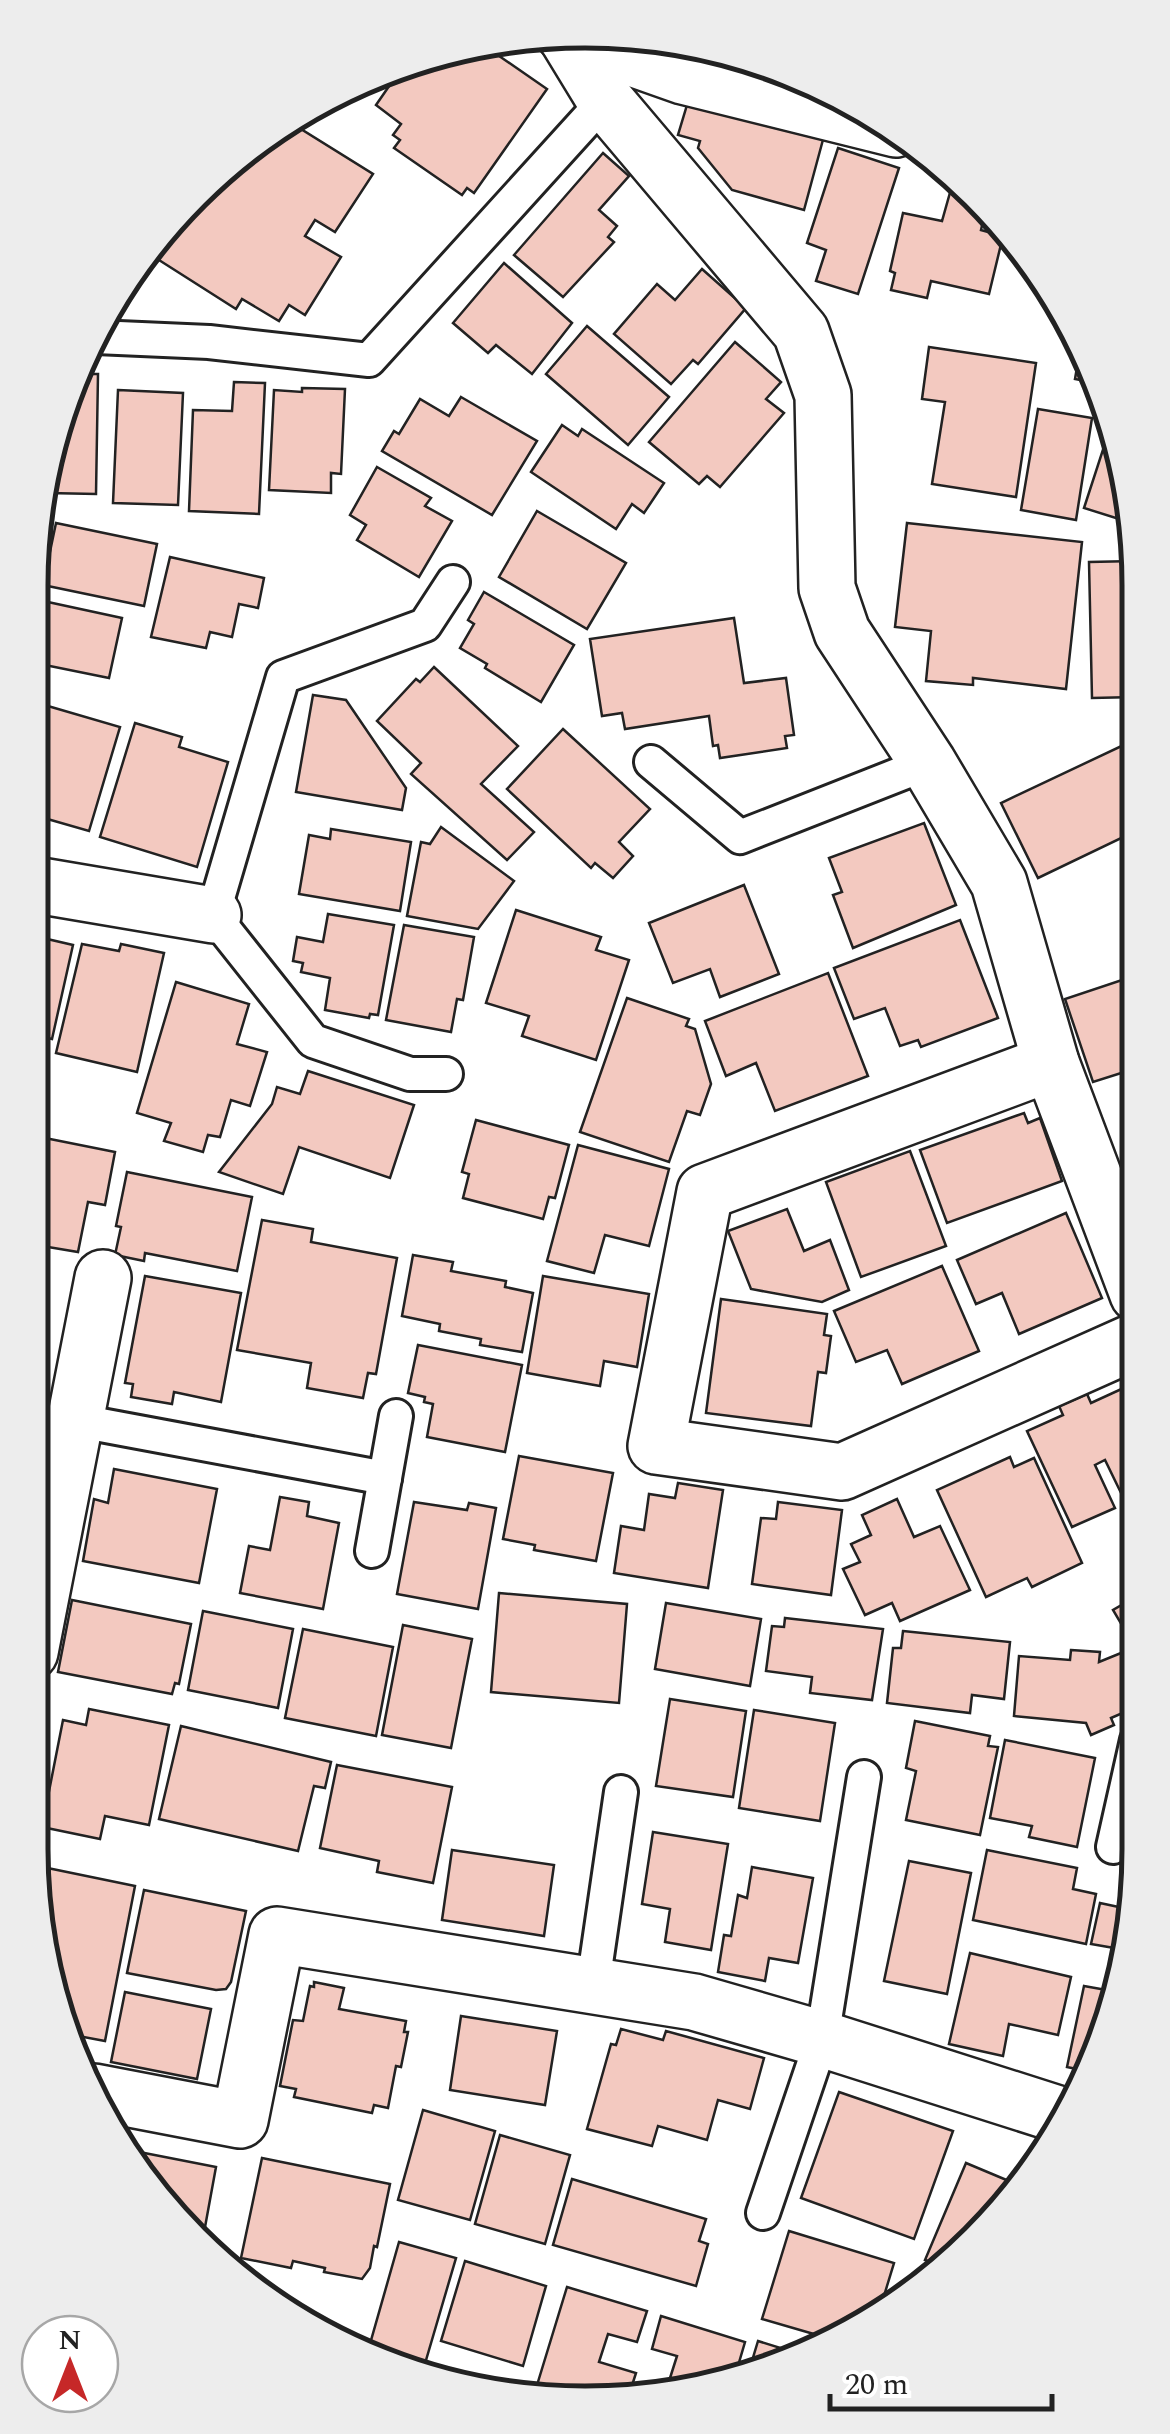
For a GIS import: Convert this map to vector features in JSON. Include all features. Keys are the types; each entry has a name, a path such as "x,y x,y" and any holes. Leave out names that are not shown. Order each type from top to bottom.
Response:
{"street":[{"path":"573,48 604,100 801,332 823,395 827,588 842,632 928,763 999,883 1051,1063 1122,1252"},
{"path":"604,49 684,76 849,117"},
{"path":"48,887 213,915"},
{"path":"1051,1063 705,1192 656,1446 842,1472 1122,1347"},
{"path":"48,1557 103,1278"},
{"path":"107,2095 240,2120 277,1935 694,2002 822,2038 1053,2112"}],"lane":[{"path":"109,337 209,342 369,360 604,100"},
{"path":"446,1074 410,1074 313,1041 213,915 283,677 426,625 453,582"},
{"path":"651,762 740,837 928,763"},
{"path":"372,1551 396,1416"},
{"path":"74,1420 385,1478"},
{"path":"764,2213 822,2038 864,1777"},
{"path":"594,1984 621,1792"},
{"path":"1114,1847 1122,1814"}],"building":[{"path":"498,55 547,89 474,193 467,188 462,195 394,148 400,140 393,135 401,124 376,105 391,84"},
{"path":"687,105 708,111 710,105 824,136 804,210 732,190 698,148 700,141 678,135"},
{"path":"301,129 373,174 335,232 315,220 305,236 341,257 305,315 289,305 279,321 242,299 236,309 158,259 205,205 258,159"},
{"path":"838,148 899,168 858,294 816,281 826,250 807,243"},
{"path":"603,153 629,176 599,210 617,226 608,237 614,242 563,297 514,255"},
{"path":"950,191 982,224 981,230 990,233 1001,245 989,294 931,281 927,298 891,290 895,273 890,271 903,213 942,221"},
{"path":"504,263 572,323 532,374 496,345 488,353 453,323"},
{"path":"702,269 746,308 698,364 693,360 671,384 614,334 657,284 675,300"},
{"path":"587,326 669,397 628,445 546,374"},
{"path":"735,342 781,382 766,399 784,413 720,487 707,476 699,484 649,442"},
{"path":"929,347 1036,363 1016,497 932,484 945,402 922,399"},
{"path":"90,374 98,374 96,494 56,493 66,446"},
{"path":"234,382 265,383 259,514 189,511 193,410 232,411"},
{"path":"302,388 345,389 341,474 331,473 331,493 269,490 274,390 302,392"},
{"path":"118,390 183,393 178,505 113,503"},
{"path":"461,397 537,441 492,515 382,451 394,431 399,434 420,399 449,416"},
{"path":"1038,409 1092,418 1076,520 1021,510"},
{"path":"562,425 578,436 582,429 664,483 644,513 632,504 616,529 531,472"},
{"path":"1104,446 1118,519 1084,508"},
{"path":"377,467 431,498 425,506 452,521 419,577 357,540 366,525 350,515"},
{"path":"537,511 626,563 587,629 499,577"},
{"path":"56,523 157,544 144,606 48,586"},
{"path":"907,523 1082,542 1066,689 973,678 973,685 926,681 931,631 895,627"},
{"path":"170,557 264,578 258,608 239,604 232,637 210,632 206,648 151,637"},
{"path":"1121,561 1122,697 1092,698 1089,562"},
{"path":"484,592 574,645 541,702 460,648 474,624 468,620"},
{"path":"48,602 122,618 109,678 48,666"},
{"path":"734,618 744,683 786,678 794,735 785,736 787,748 720,758 718,745 713,746 709,716 625,729 622,713 602,716 590,639"},
{"path":"434,667 518,746 481,784 534,832 507,860 411,774 421,763 377,721 416,679 420,682"},
{"path":"313,695 346,700 406,788 402,810 296,792"},
{"path":"48,706 120,727 89,831 48,819"},
{"path":"135,723 182,737 179,747 228,762 197,867 100,837"},
{"path":"563,729 650,809 619,842 633,856 613,878 595,863 591,868 507,789"},
{"path":"1122,746 1122,838 1038,878 1001,803"},
{"path":"924,823 956,905 853,948 833,895 842,892 829,858"},
{"path":"441,827 514,881 478,929 407,916 421,842 430,844"},
{"path":"331,829 411,842 400,911 299,894 309,835 330,839"},
{"path":"744,885 779,974 720,997 710,969 673,983 649,923"},
{"path":"516,910 601,937 596,950 629,960 596,1060 522,1036 529,1016 486,1003"},
{"path":"328,914 394,925 378,1015 370,1014 369,1018 325,1010 330,978 301,972 303,963 293,961 297,937 323,942"},
{"path":"960,920 998,1018 921,1047 918,1040 900,1046 885,1008 854,1019 834,968"},
{"path":"404,925 474,937 463,1000 457,999 451,1032 386,1020"},
{"path":"48,939 73,945 52,1039 48,1038"},
{"path":"82,944 119,951 121,944 164,953 137,1072 56,1053"},
{"path":"828,973 868,1076 775,1111 756,1063 726,1076 705,1021"},
{"path":"1122,980 1122,1073 1093,1082 1065,999"},
{"path":"176,982 249,1004 237,1044 267,1052 250,1106 231,1100 220,1137 208,1135 203,1152 164,1141 171,1123 137,1113"},
{"path":"627,998 689,1019 686,1026 695,1029 711,1084 700,1115 687,1111 669,1162 580,1132"},
{"path":"308,1071 414,1105 390,1178 299,1147 283,1194 219,1172 272,1104 277,1087 300,1094"},
{"path":"1024,1113 1028,1123 1040,1118 1062,1181 947,1223 920,1150"},
{"path":"476,1120 569,1145 555,1198 549,1197 543,1219 463,1198 469,1174 462,1172"},
{"path":"48,1139 115,1152 105,1205 88,1202 78,1252 48,1247"},
{"path":"578,1145 669,1169 649,1246 605,1235 594,1273 547,1261"},
{"path":"910,1151 946,1246 861,1277 826,1182"},
{"path":"127,1172 252,1197 237,1271 145,1253 144,1261 115,1255 121,1227 116,1226"},
{"path":"787,1209 804,1251 830,1240 849,1290 822,1302 751,1289 728,1231"},
{"path":"1066,1213 1102,1298 1019,1334 1002,1293 976,1304 957,1260"},
{"path":"262,1220 313,1229 311,1242 397,1258 376,1374 368,1373 363,1398 307,1388 311,1363 237,1350"},
{"path":"413,1255 453,1262 451,1271 506,1281 505,1287 533,1293 522,1352 480,1345 481,1339 439,1331 440,1324 402,1316"},
{"path":"942,1266 979,1351 902,1384 887,1350 856,1362 834,1311"},
{"path":"145,1276 241,1293 221,1402 174,1392 172,1404 131,1397 133,1384 125,1383"},
{"path":"543,1276 649,1294 637,1367 604,1361 600,1386 527,1373"},
{"path":"721,1299 827,1314 824,1335 831,1336 826,1373 818,1372 811,1426 706,1413"},
{"path":"418,1345 522,1365 505,1452 427,1437 433,1404 424,1402 425,1397 408,1393"},
{"path":"1122,1389 1122,1495 1105,1460 1095,1465 1115,1508 1072,1527 1027,1431 1063,1415 1059,1406 1087,1394 1091,1403"},
{"path":"519,1456 613,1473 596,1561 534,1550 535,1545 503,1539"},
{"path":"1010,1457 1014,1467 1034,1458 1082,1563 1032,1587 1027,1578 986,1597 937,1490"},
{"path":"114,1469 217,1489 199,1583 83,1561 94,1499 108,1503"},
{"path":"678,1483 723,1490 708,1588 614,1573 621,1526 644,1530 649,1494 675,1498"},
{"path":"280,1497 309,1502 307,1516 339,1523 323,1609 240,1593 249,1546 270,1550"},
{"path":"897,1499 914,1537 940,1526 970,1590 900,1621 892,1603 865,1615 843,1569 860,1562 851,1544 871,1535 862,1515"},
{"path":"414,1502 467,1510 469,1503 496,1508 478,1609 397,1594"},
{"path":"778,1502 842,1510 831,1595 752,1584 761,1518 776,1519"},
{"path":"499,1593 627,1604 619,1703 491,1692"},
{"path":"72,1600 191,1624 179,1684 175,1683 172,1694 58,1672"},
{"path":"666,1603 761,1619 750,1686 655,1669"},
{"path":"1122,1605 1122,1625 1113,1610"},
{"path":"203,1611 293,1629 278,1708 188,1690"},
{"path":"785,1618 883,1629 872,1700 810,1693 812,1677 766,1671 772,1626 784,1627"},
{"path":"403,1625 472,1639 451,1748 382,1735"},
{"path":"303,1629 393,1647 376,1736 285,1718"},
{"path":"903,1631 1010,1642 1004,1699 972,1695 970,1713 887,1703 893,1648 901,1648"},
{"path":"1071,1650 1100,1652 1099,1662 1121,1653 1122,1713 1111,1718 1114,1725 1091,1735 1086,1723 1014,1716 1019,1656 1070,1660"},
{"path":"670,1699 746,1711 733,1797 656,1786"},
{"path":"89,1709 169,1725 149,1825 105,1816 100,1839 48,1828 48,1796 63,1720 86,1725"},
{"path":"754,1710 835,1723 820,1821 739,1808"},
{"path":"915,1721 990,1736 988,1746 998,1747 980,1835 906,1820 916,1771 906,1768"},
{"path":"181,1726 331,1762 325,1788 314,1786 298,1851 159,1819"},
{"path":"1005,1740 1095,1758 1077,1847 1029,1837 1032,1826 990,1818"},
{"path":"337,1765 452,1787 433,1883 377,1872 379,1861 320,1848"},
{"path":"653,1832 728,1844 711,1950 665,1942 670,1909 642,1904"},
{"path":"452,1850 554,1865 544,1936 442,1920"},
{"path":"987,1850 1077,1868 1073,1889 1096,1894 1086,1944 973,1920"},
{"path":"909,1861 971,1873 947,1994 884,1981"},
{"path":"752,1867 813,1878 798,1963 769,1958 765,1981 718,1972 724,1935 731,1936 738,1895 747,1898"},
{"path":"49,1868 135,1886 105,2041 81,2037 76,2022 58,1954"},
{"path":"144,1890 246,1911 231,1982 226,1989 127,1973"},
{"path":"1100,1903 1119,1907 1113,1948 1091,1944"},
{"path":"970,1953 1071,1977 1058,2035 1009,2024 1003,2056 949,2044"},
{"path":"314,1982 344,1988 339,2009 406,2021 404,2032 408,2032 401,2067 396,2066 388,2108 374,2105 372,2113 294,2097 296,2089 280,2086 293,2020 303,2021"},
{"path":"1084,1986 1104,1989 1076,2069 1067,2067"},
{"path":"125,1992 211,2009 197,2079 111,2062"},
{"path":"461,2016 557,2031 545,2105 450,2090"},
{"path":"621,2029 663,2040 666,2031 764,2058 750,2109 718,2100 707,2140 658,2126 652,2146 587,2129 611,2044 616,2045"},
{"path":"839,2092 953,2131 914,2239 801,2198"},
{"path":"423,2110 495,2131 470,2220 398,2200"},
{"path":"500,2135 570,2155 545,2244 475,2224"},
{"path":"141,2152 216,2167 205,2229"},
{"path":"262,2158 390,2184 377,2247 374,2246 370,2268 362,2279 293,2261 291,2268 241,2258"},
{"path":"966,2163 1007,2180 965,2229 929,2261 925,2260"},
{"path":"572,2179 706,2219 699,2241 708,2244 696,2286 553,2245"},
{"path":"789,2231 894,2263 884,2296 816,2334 762,2319"},
{"path":"399,2242 456,2258 425,2362 371,2342"},
{"path":"465,2261 546,2286 523,2366 441,2341"},
{"path":"567,2287 647,2311 637,2342 608,2334 599,2362 636,2373 633,2384 537,2384"},
{"path":"661,2316 745,2342 739,2364 670,2380 677,2356 652,2349"},
{"path":"758,2341 783,2349 758,2358 752,2360"}]}
